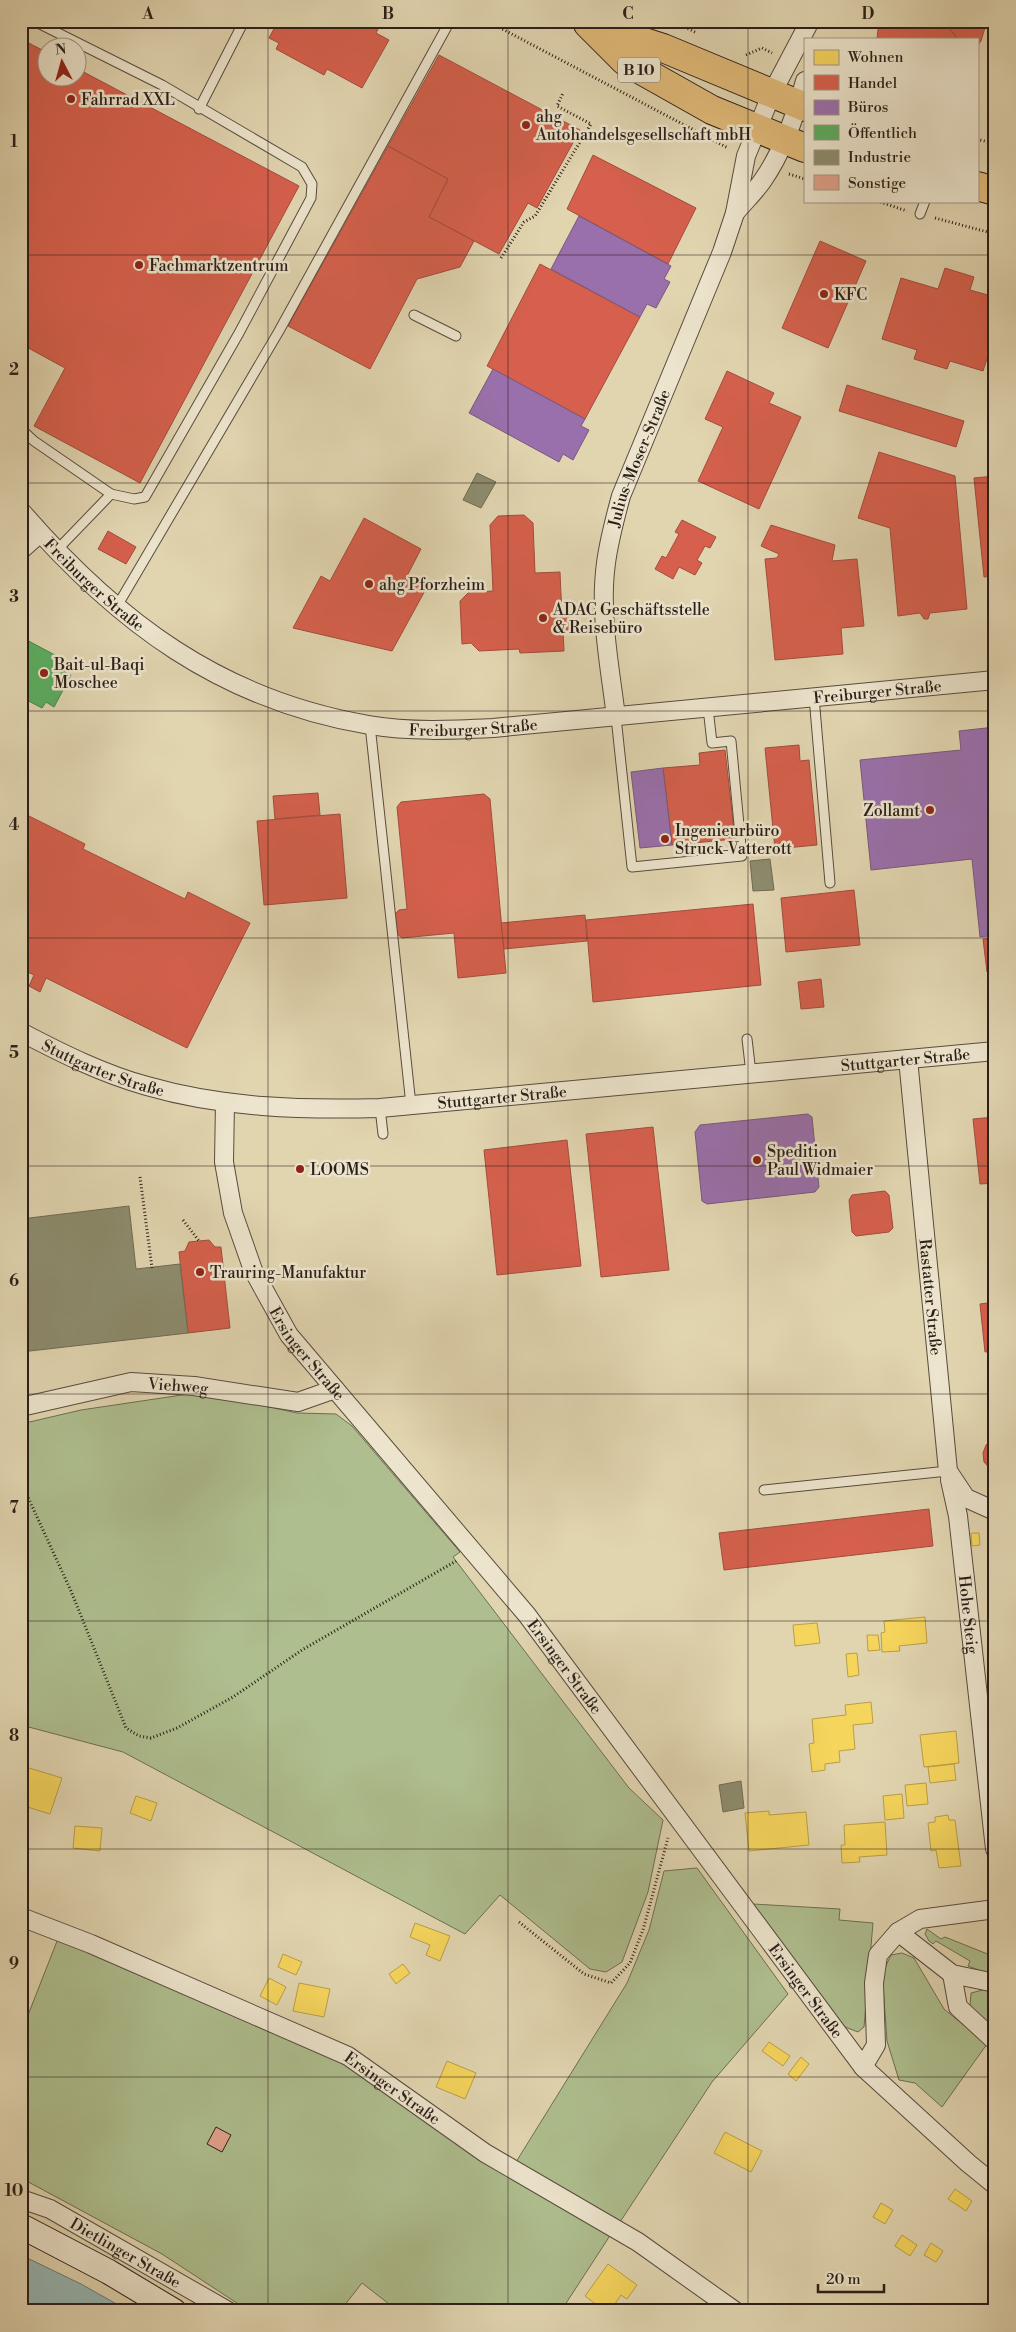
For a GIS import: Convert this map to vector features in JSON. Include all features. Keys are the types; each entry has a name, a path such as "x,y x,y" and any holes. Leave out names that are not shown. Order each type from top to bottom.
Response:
{"main road":[{"name":"B 10","path":"585,23 663,48 772,93 803,97"},
{"name":"B 10","path":"585,23 624,61 700,103 757,130 794,144"},
{"path":"978,186 995,191"},
{"name":"Dietlinger Straße","path":"21,2226 100,2267 174,2311"}],"street":[{"name":"Julius-Moser-Straße","path":"616,717 604,600 606,564 611,533 621,496 722,252 735,213 746,156 772,93 810,21"},
{"path":"816,38 818,21"},
{"name":"Julius-Moser-Straße","path":"735,213 763,180 770,167 794,144 803,97"},
{"name":"Freiburger Straße","path":"21,511 40,533 116,608 178,653 245,688 309,710 370,725 429,730 493,728 995,680"},
{"path":"21,550 40,533"},
{"name":"Stuttgarter Straße","path":"21,1032 56,1050 147,1086 225,1102 272,1108 326,1110 380,1108 995,1051"},
{"name":"Rastatter Straße","path":"908,1059 948,1472 966,1498 995,1511"},
{"name":"Ersinger Straße","path":"225,1102 223,1133 228,1189 240,1235 253,1270 289,1335 527,1615 863,2067 968,2163 995,2185"},
{"name":"Viehweg","path":"21,1407 131,1382 194,1386 298,1402 335,1389"},
{"name":"Hohe Steig","path":"948,1472 958,1516 995,1849"},
{"path":"863,2067 876,2045 874,1983 878,1954 898,1932 920,1919 995,1908"},
{"name":"Ersinger Straße","path":"21,1917 91,1944 348,2056 485,2153 638,2242 735,2311"},
{"path":"898,1932 952,1974 995,1983"},
{"path":"952,1974 958,2007 995,2041"},
{"name":"Dietlinger Straße","path":"21,2199 58,2214 228,2311"}],"lane":[{"path":"21,429 34,441 111,494 134,499 145,497 239,333 311,198 312,184 302,166 162,85 34,21"},
{"path":"199,108 244,21"},
{"path":"116,608 279,331 450,21"},
{"path":"920,214 925,202"},
{"path":"414,315 456,336"},
{"path":"57,550 111,494"},
{"path":"814,697 830,883"},
{"path":"616,717 632,867 742,856 731,741 712,743 708,708"},
{"path":"370,725 411,1105"},
{"path":"747,1039 751,1073"},
{"path":"380,1108 383,1134"},
{"path":"764,1490 948,1472"}],"path":[{"path":"487,21 712,141 746,156"},
{"path":"672,21 701,35"},
{"path":"745,56 762,48 790,61"},
{"path":"501,258 524,222 535,216 591,124 556,106 563,92"},
{"path":"978,139 995,144"},
{"path":"770,167 804,179"},
{"path":"140,1177 152,1268"},
{"path":"183,1220 199,1241"},
{"path":"21,1482 71,1591 126,1728 139,1736 151,1738 176,1728 232,1697 302,1650 473,1551"},
{"path":"519,1922 584,1974 611,1983 630,1963 643,1930 672,1826 680,1819"}],"green space":[{"path":"202,1392 297,1413 336,1414 352,1426 460,1552 453,1557 629,1788 663,1820 648,1892 622,1962 606,1972 590,1969 500,1895 465,1934 123,1752 21,1725 21,1424 81,1410"},
{"path":"697,1868 788,1994 712,2082 620,2222 516,2162 627,1983 649,1930 664,1871"},
{"path":"753,1904 840,1909 839,1920 873,1923 864,2027 858,2032 845,2027"},
{"path":"927,1929 941,1939 945,1937 995,1957 995,1976 968,1966 970,1961 936,1941 933,1944 925,1934"},
{"path":"59,1936 348,2064 613,2231 561,2311 398,2311 362,2283 340,2311 249,2311 162,2254 21,2178 21,2033"},
{"path":"902,1953 914,1958 944,2009 987,2044 942,2107 915,2083 899,2080 887,2041 883,1985 884,1970 891,1955"},
{"path":"995,1988 995,2033 970,2006 971,1993"}],"water":[{"path":"21,2255 81,2284 129,2311 21,2311"}],"building: Wohnen":[{"path":"971,1533 979,1533 980,1545 972,1546"},
{"path":"925,1617 927,1643 899,1646 900,1651 882,1652 881,1633 885,1632 884,1621"},
{"path":"817,1623 820,1643 795,1646 793,1625"},
{"path":"867,1635 878,1635 880,1650 868,1651"},
{"path":"857,1653 859,1675 848,1677 846,1654"},
{"path":"871,1702 873,1723 853,1725 855,1749 839,1751 840,1762 825,1764 825,1770 812,1772 809,1744 814,1743 812,1719 846,1715 845,1705"},
{"path":"956,1731 959,1763 924,1767 920,1735"},
{"path":"954,1764 956,1780 930,1783 928,1767"},
{"path":"29,1768 62,1778 50,1814 21,1805 21,1792"},
{"path":"926,1783 928,1804 907,1806 905,1785"},
{"path":"902,1794 904,1818 885,1820 883,1796"},
{"path":"136,1796 157,1803 151,1821 130,1813"},
{"path":"769,1811 769,1815 806,1812 809,1845 749,1851 745,1813"},
{"path":"948,1815 949,1820 955,1820 961,1866 939,1868 936,1850 931,1851 928,1823 935,1822 935,1817"},
{"path":"885,1822 887,1855 859,1857 860,1862 842,1863 841,1845 845,1845 844,1825"},
{"path":"75,1826 102,1828 100,1851 73,1848"},
{"path":"415,1923 450,1936 440,1961 426,1955 430,1945 410,1937"},
{"path":"283,1954 302,1962 296,1975 278,1967"},
{"path":"403,1964 410,1973 396,1984 389,1974"},
{"path":"269,1978 286,1987 277,2005 260,1996"},
{"path":"299,1983 330,1989 324,2017 293,2011"},
{"path":"769,2042 790,2056 783,2066 762,2051"},
{"path":"801,2057 809,2064 796,2081 788,2074"},
{"path":"447,2061 476,2073 465,2099 436,2087"},
{"path":"725,2132 762,2151 751,2172 714,2153"},
{"path":"955,2189 972,2201 966,2211 948,2199"},
{"path":"881,2203 893,2210 885,2224 873,2217"},
{"path":"902,2235 917,2245 910,2256 895,2246"},
{"path":"931,2243 943,2251 936,2262 924,2255"},
{"path":"608,2264 637,2285 627,2299 621,2295 610,2311 605,2311 585,2296"}],"building: Handel":[{"path":"278,21 373,21 380,25 376,33 389,40 362,88 327,69 324,75 276,49 279,43 269,38"},
{"path":"879,21 944,21 957,38 877,38"},
{"path":"944,21 987,21 978,45 978,38 957,38"},
{"name":"Fachmarktzentrum","path":"21,39 38,48 38,88 88,88 88,74 299,186 140,483 34,426 65,368 21,344"},
{"path":"439,55 580,130 537,208 528,203 499,254 429,217 448,179 388,146"},
{"path":"388,146 448,179 429,217 474,241 460,267 417,279 370,369 288,326"},
{"path":"593,155 696,208 668,264 567,209"},
{"name":"KFC","path":"820,241 866,261 828,348 782,328"},
{"path":"540,264 640,317 585,419 487,366"},
{"path":"945,268 974,277 970,290 995,297 995,334 983,371 950,361 947,369 914,359 917,350 882,339 901,278 938,289"},
{"path":"727,371 774,393 769,403 801,417 759,509 698,481 723,427 705,419"},
{"path":"847,385 964,421 956,447 839,411"},
{"path":"879,452 955,476 967,609 930,613 928,619 924,619 920,613 898,616 890,528 858,518"},
{"path":"995,476 995,576 984,577 974,478"},
{"path":"524,515 533,523 535,573 560,572 562,617 569,616 569,630 563,630 564,651 520,653 519,649 479,651 471,643 462,644 460,601 469,592 493,591 490,525 498,516"},
{"name":"ahg Pforzheim","path":"364,518 421,549 407,576 427,587 392,651 293,628 321,576 330,581"},
{"path":"682,520 716,537 710,548 705,546 697,560 702,563 695,575 679,567 673,579 655,569 662,556 666,558 679,534 675,532"},
{"path":"771,525 835,545 832,561 857,559 864,626 841,628 843,654 775,660 765,559 777,558 779,554 761,546"},
{"path":"108,531 136,547 126,564 98,549"},
{"path":"799,745 800,761 809,760 817,845 775,849 765,748"},
{"path":"725,750 735,839 672,845 663,768 700,765 699,753"},
{"path":"318,793 320,815 275,819 273,796"},
{"path":"484,794 490,799 506,973 458,978 454,933 402,938 396,933 395,914 399,910 407,909 397,807 401,802"},
{"path":"25,814 85,844 83,849 185,899 188,892 250,923 187,1048 46,978 40,992 29,986 34,975 21,969 21,821"},
{"path":"340,814 347,898 264,905 257,821"},
{"path":"854,890 860,945 786,952 781,898"},
{"path":"753,904 761,985 593,1002 586,920"},
{"path":"585,915 587,941 504,949 501,923"},
{"path":"995,938 995,971 987,972 983,939"},
{"path":"821,979 824,1007 801,1009 798,982"},
{"path":"995,1117 995,1183 980,1184 973,1119"},
{"path":"653,1127 669,1270 601,1277 586,1134"},
{"path":"567,1140 581,1266 497,1275 484,1150"},
{"path":"885,1191 889,1195 893,1228 889,1232 856,1236 852,1232 849,1200 852,1195"},
{"path":"209,1240 215,1247 221,1247 230,1328 188,1333 179,1252 185,1251 189,1242"},
{"path":"995,1302 995,1351 985,1352 980,1304"},
{"path":"995,1437 995,1474 984,1462 983,1453 986,1445"},
{"path":"929,1509 933,1546 724,1570 719,1533"}],"building: Büros":[{"path":"579,216 671,266 664,279 670,282 656,308 647,304 640,317 551,269"},
{"path":"493,369 585,419 581,426 589,430 573,460 563,454 559,462 469,413"},
{"name":"Zollamt","path":"995,727 995,935 980,937 972,859 871,870 860,760 961,750 959,731"},
{"path":"663,768 672,845 640,848 631,772"},
{"name":"Spedition Paul Widmaier","path":"808,1114 812,1117 819,1187 815,1192 707,1204 702,1201 695,1132 700,1125"}],"building: Öffentlich":[{"name":"Bait-ul-Baqi Moschee","path":"21,637 68,662 63,671 71,675 54,707 46,702 42,708 21,697"}],"building: Industrie":[{"path":"477,473 496,482 481,508 463,500"},
{"path":"770,859 774,890 753,891 750,861"},
{"path":"129,1206 136,1269 180,1264 188,1333 21,1352 21,1219"},
{"path":"741,1781 744,1808 723,1812 719,1785"}],"building: Sonstige":[{"path":"216,2127 231,2135 222,2152 207,2144"}],"place":[{"name":"Fahrrad XXL","path":"71,99"},
{"name":"ahg Autohandelsgesellschaft mbH","path":"526,125"},
{"name":"Fachmarktzentrum","path":"139,265"},
{"name":"KFC","path":"824,294"},
{"name":"ahg Pforzheim","path":"369,584"},
{"name":"ADAC Geschäftsstelle & Reisebüro","path":"543,618"},
{"name":"Bait-ul-Baqi Moschee","path":"44,673"},
{"name":"Zollamt","path":"930,810"},
{"name":"Ingenieurbüro Struck-Vatterott","path":"665,839"},
{"name":"Spedition Paul Widmaier","path":"757,1160"},
{"name":"LOOMS","path":"300,1169"},
{"name":"Trauring-Manufaktur","path":"200,1272"}]}
